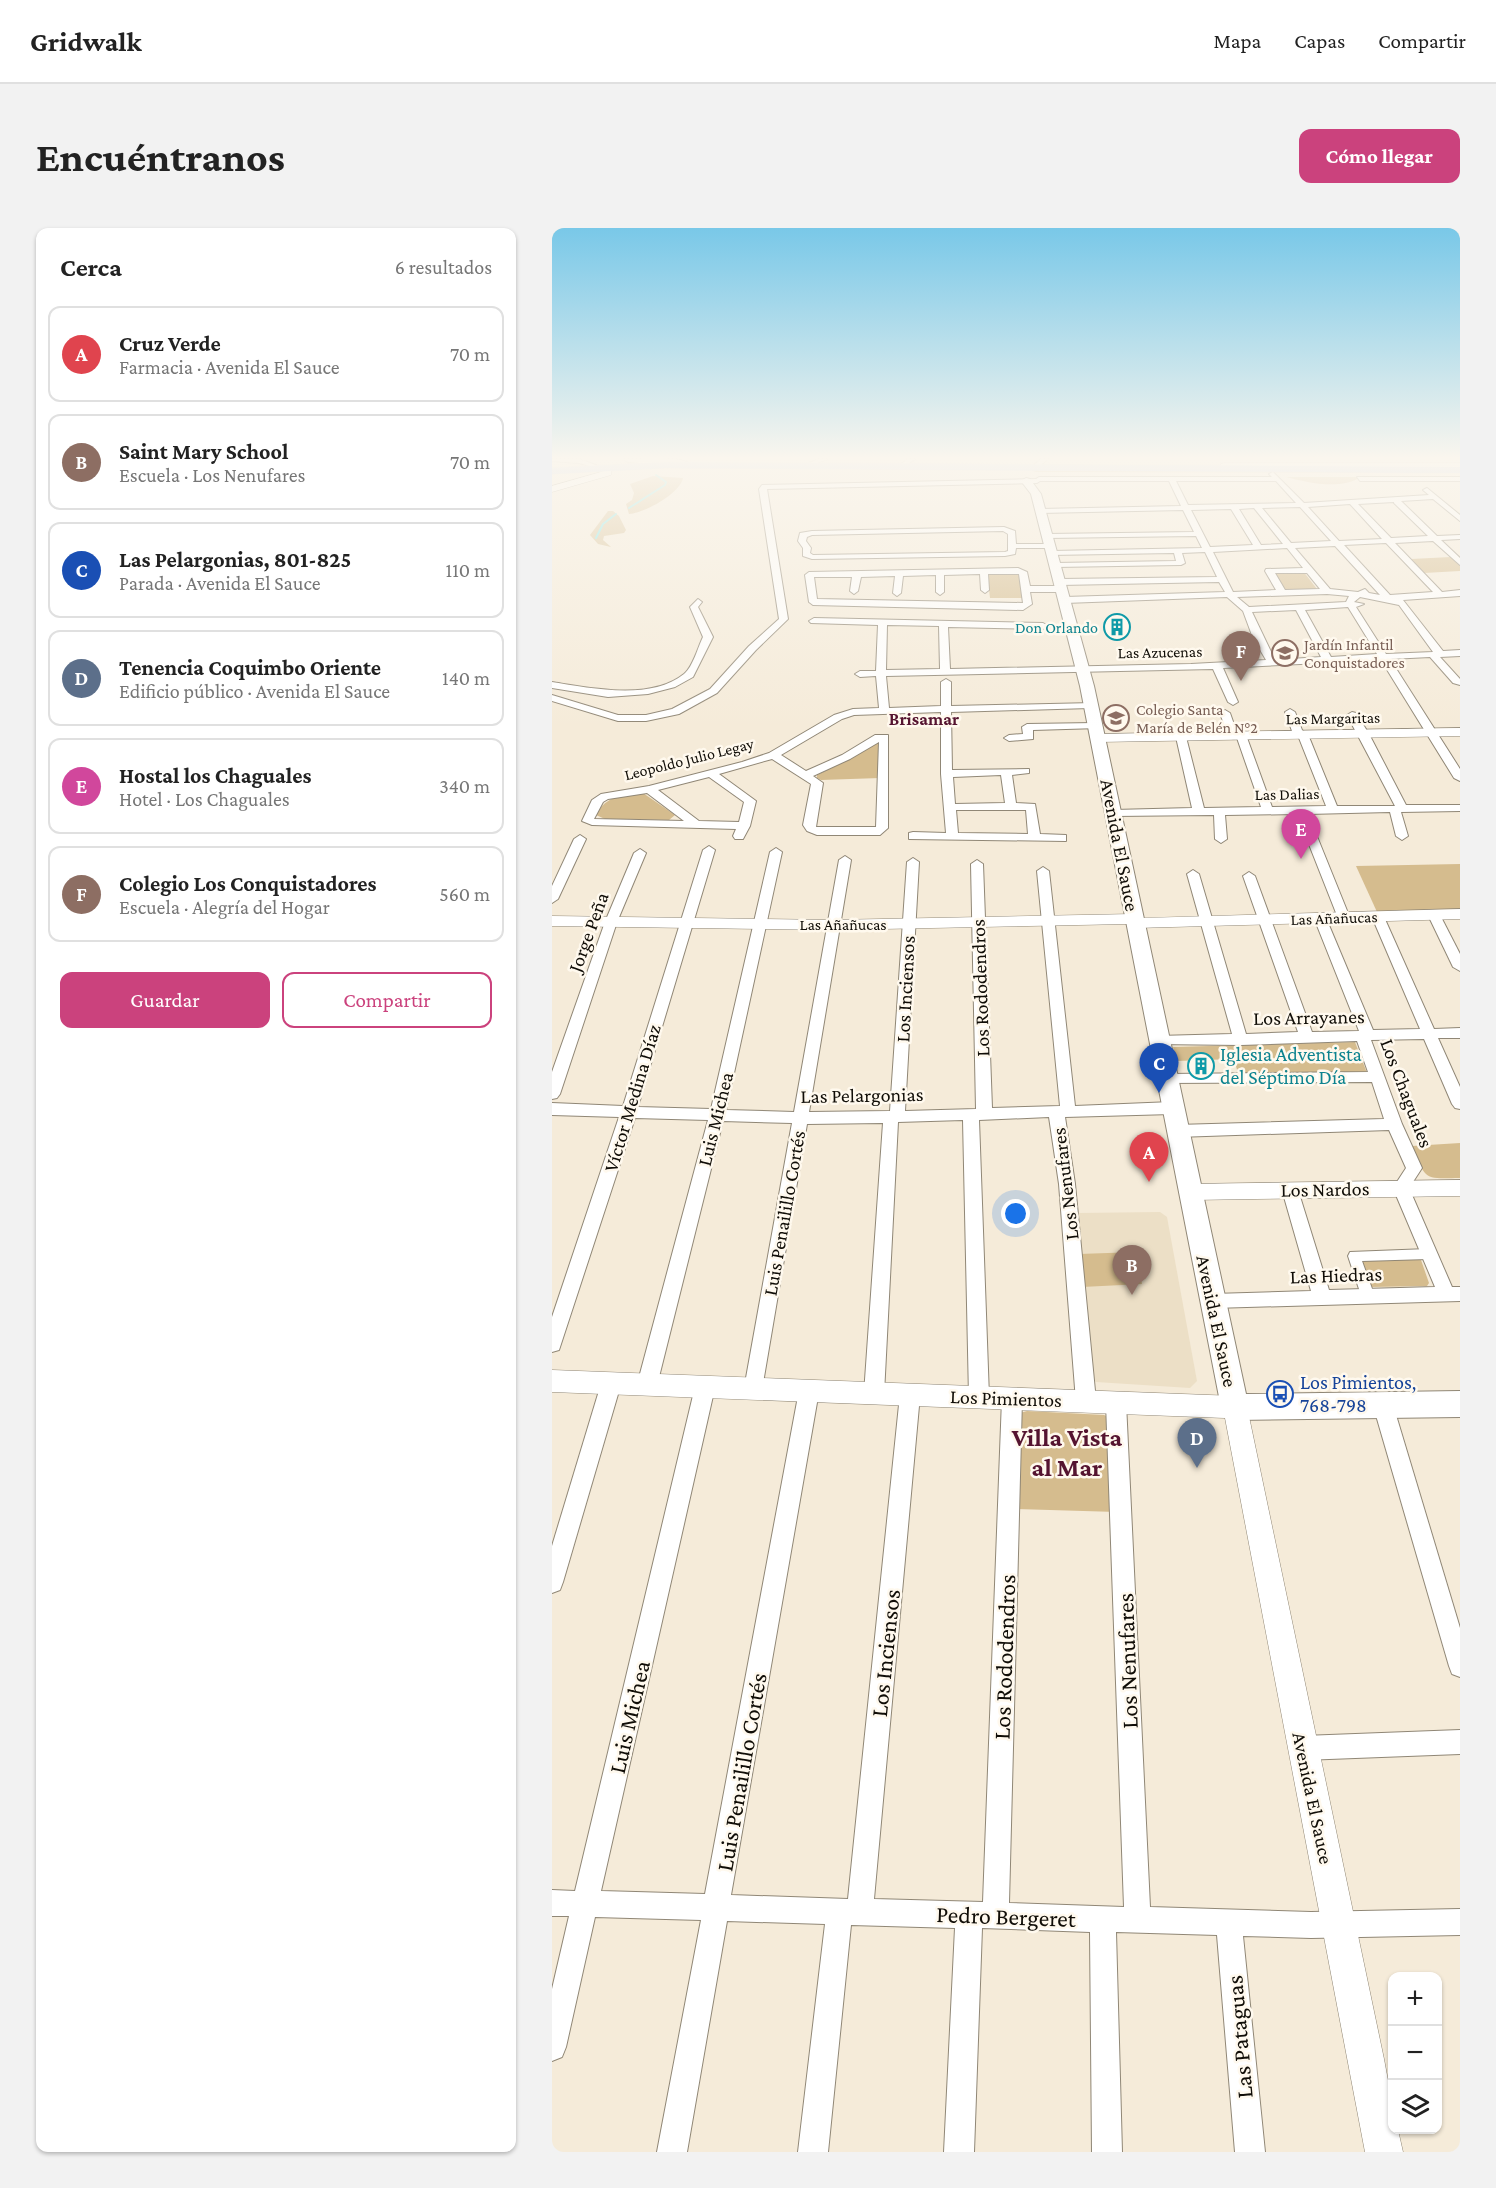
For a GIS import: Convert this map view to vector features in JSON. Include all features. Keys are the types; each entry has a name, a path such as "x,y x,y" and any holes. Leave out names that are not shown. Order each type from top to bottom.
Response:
{"main road":[{"name":"Avenida El Sauce","path":"1051,550 1114,813 1158,1041 1235,1407"},
{"name":"Los Pimientos","path":"1235,1407 1460,1404"}],"street":[{"path":"552,698 597,714 620,718 663,714 690,705 718,687 757,644 784,619 771,549"},
{"path":"807,549 806,554 812,557 862,549"},
{"path":"954,549 1005,554 1012,552 1013,549"},
{"path":"1040,549 1181,563 1177,550"},
{"path":"1051,550 1062,549"},
{"path":"1051,550 1227,549"},
{"path":"1293,549 1327,591"},
{"path":"1342,549 1390,600"},
{"path":"1395,549 1439,594"},
{"path":"1445,549 1460,563"},
{"path":"1206,550 1231,596 1247,610 1258,638 1272,663"},
{"path":"1283,594 1269,571 1309,570"},
{"path":"984,571 985,590"},
{"path":"984,571 1023,572 1028,604 1023,607 813,602 808,575 984,571"},
{"path":"940,572 940,591"},
{"path":"897,592 898,573"},
{"path":"854,591 857,574"},
{"path":"1062,590 1222,579"},
{"path":"1376,586 1350,599 1350,604 1460,778"},
{"path":"1027,589 1231,596 1327,591 1362,594 1402,602 1440,654 1434,656 1456,681 1460,682"},
{"path":"1247,610 1350,604 1460,592"},
{"path":"552,685 608,694 648,691 681,681 690,675 708,637 703,622 696,614 694,607 698,602"},
{"path":"1299,607 1328,659"},
{"path":"814,621 1043,626"},
{"path":"883,622 881,674 884,711"},
{"path":"943,624 947,774 952,835"},
{"name":"Las Azucenas","path":"860,674 945,677 1081,668 1217,666 1460,653"},
{"path":"1217,666 1233,702"},
{"name":"Leopoldo Julio Legay","path":"698,826 588,821 598,800 712,774 773,755 838,717 853,712 947,709 1094,723"},
{"path":"1290,712 1333,810"},
{"path":"1225,713 1237,735 1268,811"},
{"path":"1352,715 1364,734 1398,809 1402,836"},
{"path":"1009,738 1029,737 1026,728 1094,723"},
{"name":"Las Margaritas","path":"1094,723 1181,736 1460,732"},
{"path":"1181,736 1199,812"},
{"path":"773,755 817,784 809,825 811,829 817,831 880,831 882,828 884,737 873,740 846,757 806,775"},
{"path":"947,774 1025,771"},
{"path":"1006,772 1011,806"},
{"path":"649,789 698,826 742,831 750,801 712,774"},
{"path":"951,807 1031,806 1034,837"},
{"name":"Las Dalias","path":"1114,813 1460,808"},
{"path":"1301,810 1344,918"},
{"path":"1219,811 1221,839"},
{"path":"914,836 1062,838"},
{"path":"552,898 580,840"},
{"name":"Víctor Medina Díaz","path":"552,1344 629,1112 709,850"},
{"name":"Luis Michea","path":"647,1385 717,1115 776,852"},
{"name":"Jorge Peña","path":"552,1094 611,922 640,853"},
{"name":"Luis Penailillo Cortés","path":"754,1389 845,860"},
{"name":"Los Inciensos","path":"874,1394 913,862"},
{"name":"Los Rododendros","path":"977,864 980,1397"},
{"name":"Los Nenufares","path":"1043,871 1086,1401"},
{"path":"1193,874 1241,1040"},
{"path":"1249,876 1307,1038"},
{"name":"Las Añañucas","path":"552,921 832,925 1047,920 1265,920 1460,914"},
{"path":"1434,915 1460,967"},
{"path":"1378,917 1429,1034 1454,1076 1460,1104"},
{"name":"Los Chaguales","path":"1320,918 1366,1036 1377,1077 1394,1124 1414,1168 1401,1188"},
{"name":"Los Arrayanes","path":"1158,1041 1460,1033"},
{"path":"1166,1079 1377,1077"},
{"name":"Las Pelargonias","path":"552,1109 801,1118 1172,1108"},
{"path":"1177,1131 1394,1124"},
{"path":"1401,1188 1428,1254 1453,1295"},
{"name":"Los Nardos","path":"1190,1192 1460,1188"},
{"path":"1290,1190 1322,1298"},
{"path":"1368,1297 1354,1256 1428,1254"},
{"name":"Las Hiedras","path":"1213,1301 1453,1295"},
{"name":"Los Pimientos","path":"552,1382 1235,1407"},
{"path":"552,1582 611,1384"},
{"name":"Luis Michea","path":"552,2047 705,1387"},
{"name":"Luis Penailillo Cortés","path":"672,2152 809,1391"},
{"name":"Los Inciensos","path":"813,2152 850,1912 910,1395"},
{"name":"Los Rododendros","path":"959,2152 982,1915 1012,1399"},
{"name":"Los Nenufares","path":"1116,1402 1138,1920"},
{"path":"1383,1405 1460,1666"},
{"name":"Avenida El Sauce","path":"1235,1407 1341,1926 1384,2152"},
{"path":"1303,1748 1460,1742"},
{"name":"Pedro Bergeret","path":"552,1903 1341,1926 1460,1922"},
{"path":"1103,1919 1107,2152"},
{"name":"Las Pataguas","path":"1229,1923 1250,2152"}],"shaded area":[{"path":"1451,557 1460,566 1460,571 1424,573 1411,559"},
{"path":"1303,571 1317,589 1282,591 1270,572"},
{"path":"1016,572 1021,575 1023,598 990,598 987,573"},
{"path":"880,741 880,778 821,780 817,778 817,775"},
{"path":"643,793 675,815 669,820 605,819 596,815 600,808 610,800"},
{"path":"1460,864 1460,910 1377,912 1356,866"},
{"path":"1355,1042 1367,1073 1239,1077 1234,1059 1176,1061 1173,1047"},
{"path":"1460,1143 1460,1178 1439,1178 1427,1175 1412,1146"},
{"path":"1160,1212 1167,1217 1197,1381 1190,1388 1096,1382 1087,1374 1077,1213"},
{"path":"1137,1252 1142,1284 1082,1287 1079,1254"},
{"path":"1360,1258 1417,1258 1421,1260 1429,1283 1427,1286 1370,1287"},
{"path":"1027,1411 1104,1415 1110,1418 1117,1512 1015,1509 1020,1413"}],"place":[{"name":"Don Orlando","path":"1117,627"},
{"name":"Jardín Infantil Conquistadores","path":"1285,653"},
{"name":"Colegio Los Conquistadores","path":"1241,681"},
{"name":"Colegio Santa María de Belén N°2","path":"1116,718"},
{"name":"Hostal los Chaguales","path":"1301,859"},
{"name":"Iglesia Adventista del Séptimo Día","path":"1201,1066"},
{"name":"Las Pelargonias, 801-825","path":"1159,1093"},
{"name":"Cruz Verde","path":"1149,1182"},
{"name":"Saint Mary School","path":"1132,1295"},
{"name":"Los Pimientos, 768-798","path":"1280,1394"},
{"name":"Tenencia Coquimbo Oriente","path":"1197,1468"}],"district":[{"name":"Brisamar","path":"924,719"},
{"name":"Villa Vista al Mar","path":"1067,1452"}]}
